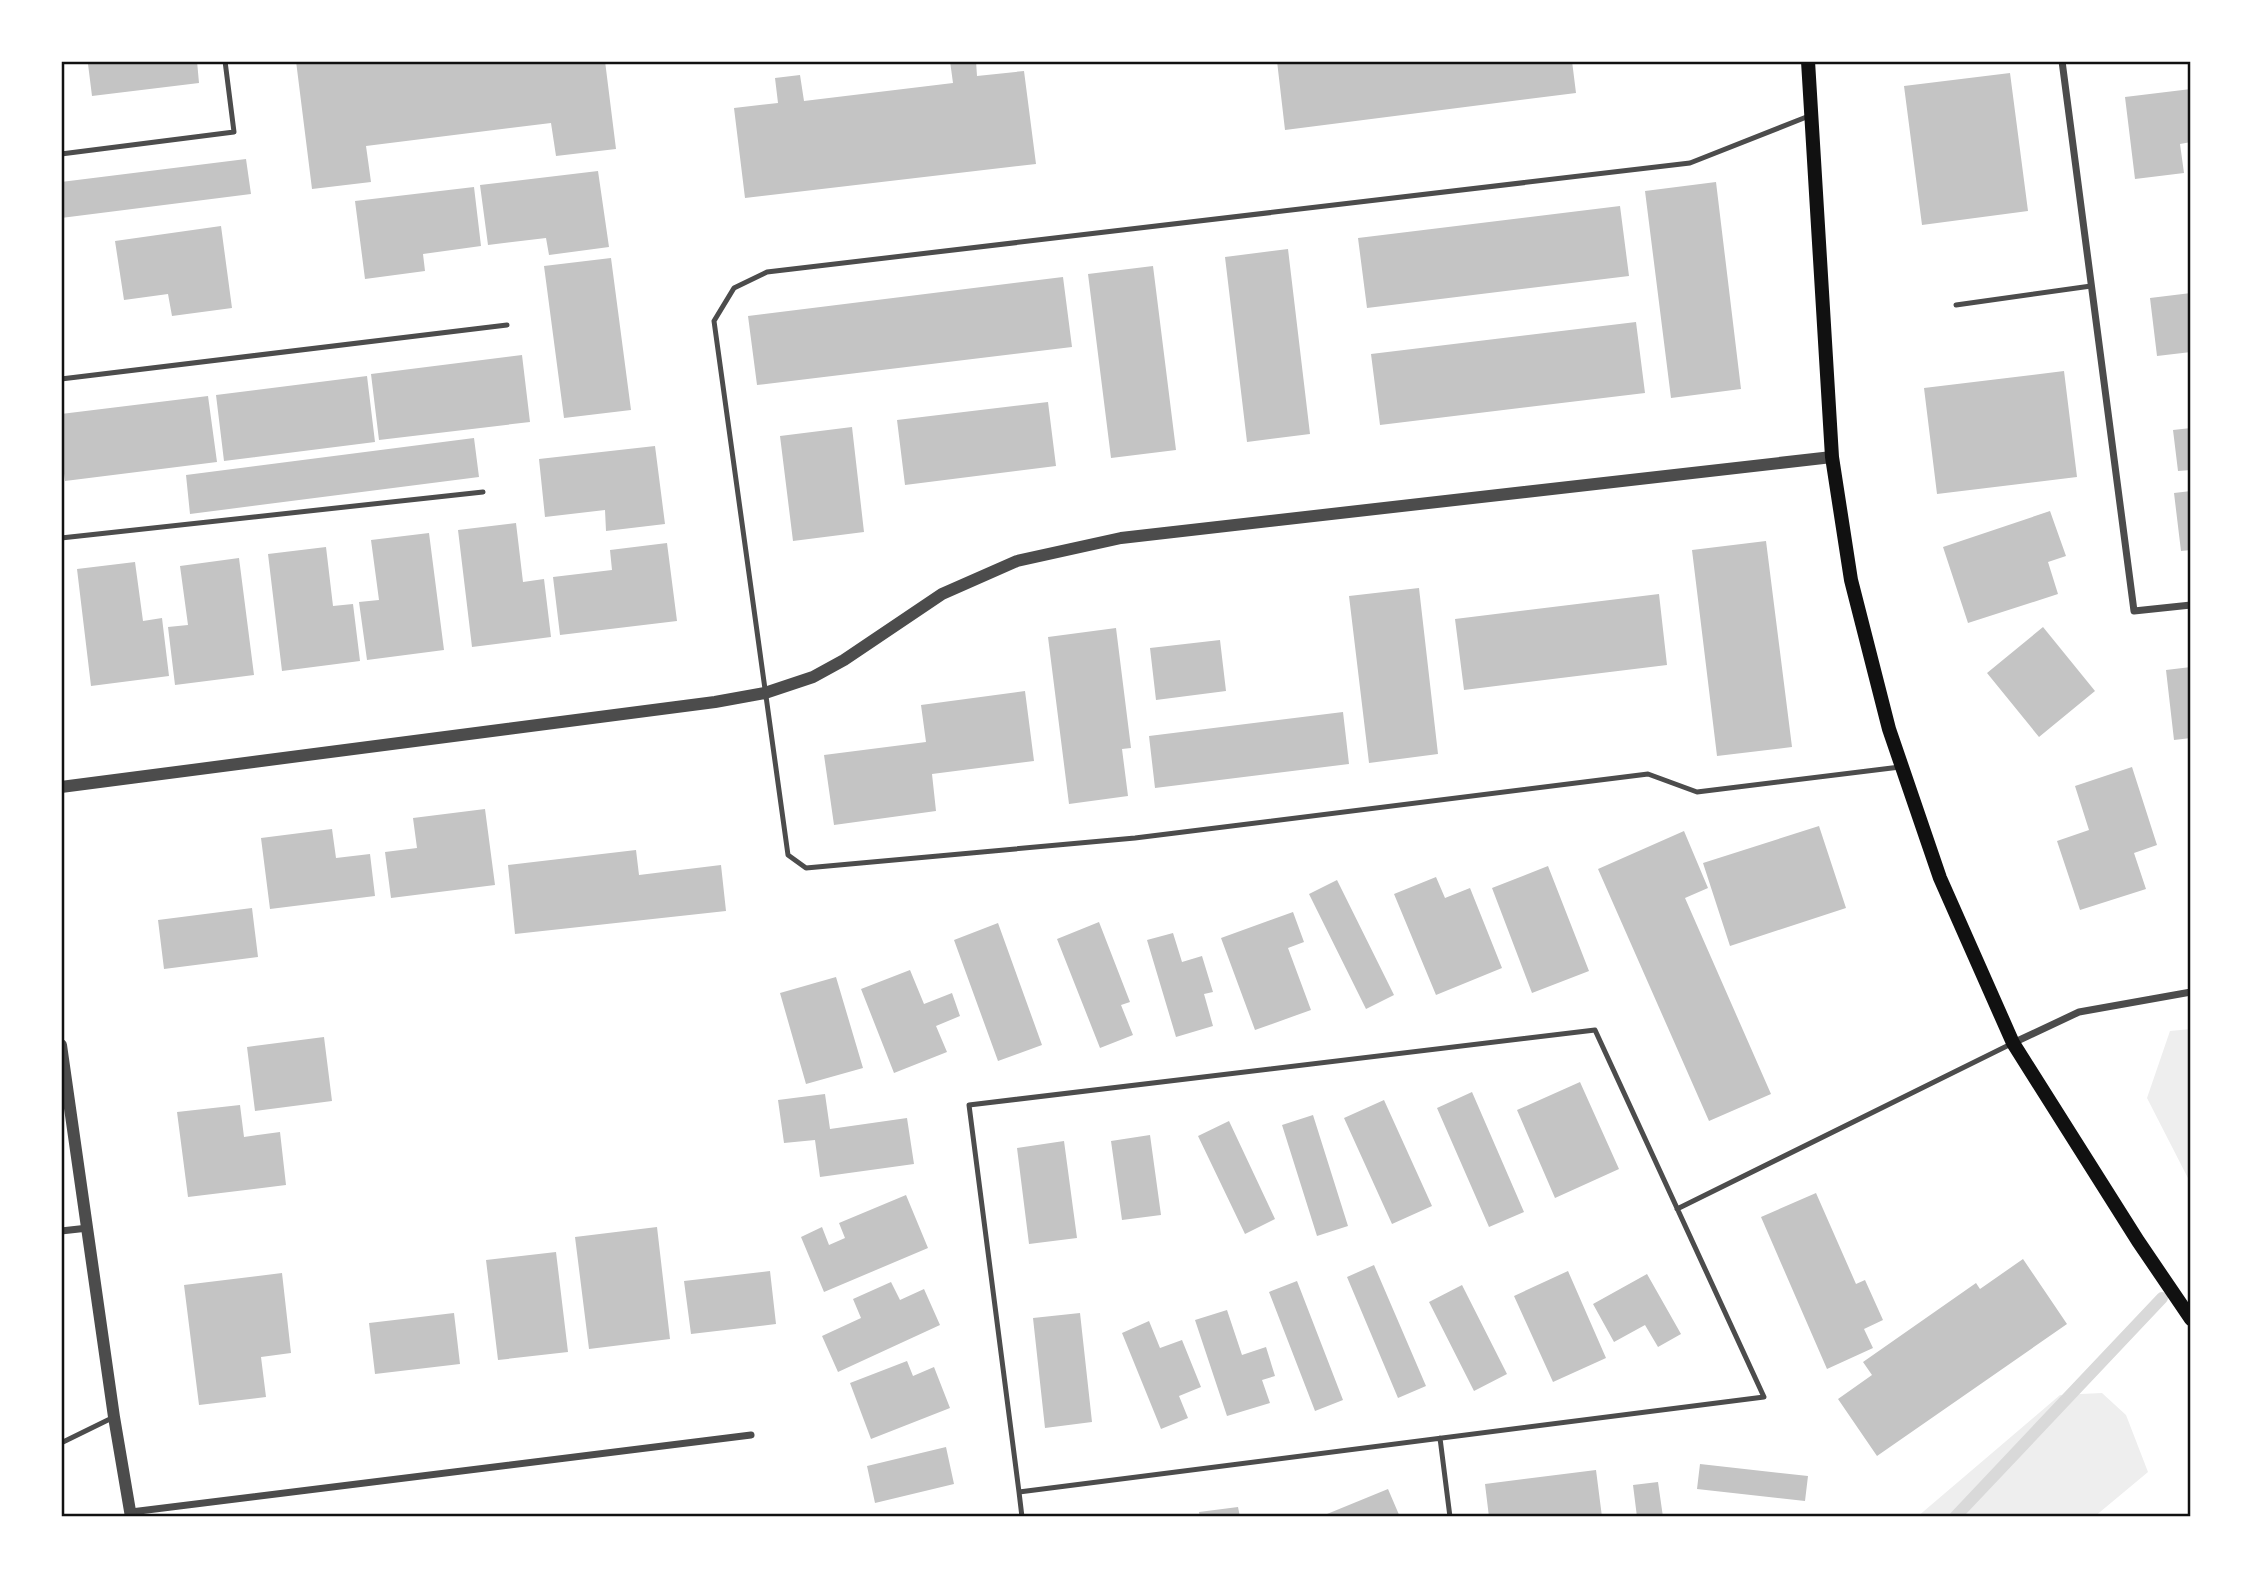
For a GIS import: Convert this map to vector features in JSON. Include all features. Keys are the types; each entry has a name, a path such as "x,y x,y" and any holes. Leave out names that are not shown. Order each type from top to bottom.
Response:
{"main road":[{"path":"1808,61 1832,457 1851,580 1885,715 1940,878 2013,1043 2138,1241 2191,1319"}],"street":[{"path":"2062,61 2134,611 2191,605"},
{"path":"61,787 701,704 765,692 813,677 844,660 942,594 1017,561 1121,538 1832,457"},
{"path":"2013,1043 2079,1012 2191,992"},
{"path":"61,1045 114,1416 131,1514 751,1435"},
{"path":"61,1231 88,1228"}],"lane":[{"path":"61,154 234,132 225,61"},
{"path":"1811,115 1690,163 767,272 734,288 714,321 765,692 788,855 806,868 1135,838 1647,774 1697,792 1902,767"},
{"path":"1956,305 2091,286"},
{"path":"61,379 507,325"},
{"path":"61,538 483,492"},
{"path":"1019,1492 1764,1397 1595,1030 969,1105 1019,1492 1023,1517"},
{"path":"1677,1209 2013,1043"},
{"path":"61,1443 114,1416"},
{"path":"1440,1438 1450,1517"}],"shaded area":[{"path":"2191,1029 2191,1184 2147,1098 2170,1031"},
{"path":"2102,1393 2126,1415 2148,1472 2094,1517 1917,1517 2060,1395"}],"building":[{"path":"109,61 197,61 199,83 92,96 88,64"},
{"path":"296,61 605,61 616,149 556,156 551,123 366,146 371,182 312,189"},
{"path":"950,61 976,61 977,76 1024,71 1036,164 745,198 734,108 778,103 775,78 800,75 804,101 953,83"},
{"path":"1277,61 1572,61 1576,93 1285,130"},
{"path":"2010,73 2028,211 1922,225 1904,86"},
{"path":"2191,89 2191,142 2180,144 2184,173 2135,179 2125,97"},
{"path":"246,159 251,194 61,218 61,182"},
{"path":"598,171 609,247 549,255 546,238 488,245 480,185"},
{"path":"1716,182 1741,389 1671,398 1645,191"},
{"path":"474,187 481,246 423,254 425,271 365,279 355,201"},
{"path":"1620,206 1629,276 1367,308 1358,238"},
{"path":"221,226 232,308 172,316 168,294 124,300 115,241"},
{"path":"1288,249 1310,434 1247,442 1225,257"},
{"path":"611,258 631,410 564,418 544,266"},
{"path":"1153,266 1176,450 1111,458 1088,274"},
{"path":"1063,277 1072,347 757,385 748,316"},
{"path":"2191,293 2191,352 2157,356 2150,298"},
{"path":"1636,322 1645,393 1380,425 1371,354"},
{"path":"522,355 530,422 379,440 371,374"},
{"path":"2064,371 2077,477 1937,494 1924,388"},
{"path":"367,376 375,442 224,461 216,395"},
{"path":"208,396 217,462 65,481 61,450 61,414"},
{"path":"1048,402 1056,466 905,485 897,420"},
{"path":"852,427 864,532 793,541 780,436"},
{"path":"2191,428 2191,470 2178,471 2173,430"},
{"path":"474,438 479,477 190,514 186,475"},
{"path":"655,446 665,524 606,531 605,510 545,517 539,459"},
{"path":"2191,491 2191,550 2181,551 2174,493"},
{"path":"2050,511 2066,556 2048,562 2058,594 1968,623 1943,547"},
{"path":"516,523 523,582 544,579 551,637 472,647 458,530"},
{"path":"429,533 444,650 367,660 359,602 379,600 371,540"},
{"path":"1766,541 1792,747 1717,756 1692,550"},
{"path":"667,543 677,621 560,635 553,577 612,570 610,550"},
{"path":"326,547 333,606 353,604 360,661 282,671 268,554"},
{"path":"239,558 254,675 175,685 168,627 188,625 180,566"},
{"path":"135,562 143,621 162,618 169,676 91,686 77,569"},
{"path":"1419,588 1438,754 1369,763 1349,596"},
{"path":"1659,594 1667,665 1464,690 1455,619"},
{"path":"2043,627 2095,691 2039,737 1987,673"},
{"path":"1116,628 1131,748 1122,749 1128,796 1069,804 1048,637"},
{"path":"1220,640 1226,691 1156,700 1150,648"},
{"path":"2191,667 2191,738 2174,740 2166,670"},
{"path":"1025,691 1034,761 932,774 936,811 834,825 824,755 926,742 921,705"},
{"path":"1343,712 1349,764 1155,788 1149,736"},
{"path":"2132,767 2157,845 2134,853 2146,889 2080,910 2057,841 2089,830 2075,786"},
{"path":"485,809 495,885 391,898 385,852 417,848 413,818"},
{"path":"1819,826 1846,908 1730,946 1703,863"},
{"path":"332,829 336,858 370,854 375,896 270,909 261,838"},
{"path":"1684,831 1708,888 1685,898 1771,1094 1709,1121 1598,869"},
{"path":"636,850 639,875 721,865 726,911 515,934 508,865"},
{"path":"1548,866 1589,971 1532,993 1492,888"},
{"path":"1436,877 1445,898 1470,888 1502,968 1436,995 1394,894"},
{"path":"1337,880 1394,995 1366,1009 1309,894"},
{"path":"252,908 258,957 164,969 158,920"},
{"path":"1293,912 1304,942 1288,948 1311,1010 1255,1030 1221,938"},
{"path":"1099,922 1130,1002 1121,1005 1133,1035 1100,1048 1057,939"},
{"path":"998,923 1042,1045 998,1061 954,940"},
{"path":"1173,933 1182,962 1202,956 1213,992 1204,994 1213,1026 1176,1037 1147,940"},
{"path":"910,970 924,1004 952,993 960,1016 936,1026 947,1052 894,1073 861,989"},
{"path":"836,977 863,1068 806,1084 780,993"},
{"path":"324,1037 332,1101 255,1111 247,1047"},
{"path":"1580,1082 1619,1169 1555,1198 1517,1110"},
{"path":"1472,1092 1524,1212 1489,1227 1437,1108"},
{"path":"825,1094 830,1129 907,1118 914,1164 820,1177 815,1140 784,1143 778,1100"},
{"path":"1384,1100 1432,1206 1392,1224 1344,1118"},
{"path":"240,1105 244,1137 280,1132 286,1185 188,1197 177,1112"},
{"path":"1313,1115 1348,1226 1317,1236 1282,1125"},
{"path":"1229,1121 1275,1219 1245,1234 1198,1136"},
{"path":"1150,1135 1161,1215 1122,1220 1111,1141"},
{"path":"1064,1141 1077,1238 1029,1244 1017,1148"},
{"path":"1816,1193 1856,1284 1865,1280 1883,1320 1864,1329 1873,1348 1827,1369 1761,1217"},
{"path":"906,1195 928,1248 824,1292 801,1237 822,1227 829,1245 845,1238 839,1223"},
{"path":"657,1227 670,1339 589,1349 575,1237"},
{"path":"556,1252 568,1352 498,1360 486,1260"},
{"path":"2023,1259 2067,1324 1877,1456 1838,1399 1872,1375 1863,1362 1976,1283 1980,1289"},
{"path":"1374,1265 1426,1386 1398,1398 1347,1277"},
{"path":"770,1271 776,1324 691,1334 684,1281"},
{"path":"1568,1271 1606,1358 1553,1382 1514,1296"},
{"path":"282,1273 291,1353 261,1357 266,1397 199,1405 184,1285"},
{"path":"1647,1274 1681,1334 1658,1347 1645,1325 1614,1342 1593,1304"},
{"path":"1297,1281 1343,1400 1315,1411 1269,1292"},
{"path":"891,1282 900,1300 924,1289 940,1325 838,1372 822,1336 861,1318 853,1299"},
{"path":"1462,1285 1507,1374 1474,1391 1429,1302"},
{"path":"1227,1310 1242,1355 1266,1347 1275,1376 1262,1380 1270,1403 1227,1416 1195,1320"},
{"path":"454,1313 460,1364 375,1374 369,1323"},
{"path":"1080,1313 1092,1422 1045,1428 1033,1318"},
{"path":"1149,1321 1160,1348 1182,1340 1201,1387 1179,1396 1188,1418 1161,1429 1122,1333"},
{"path":"907,1361 913,1376 934,1367 950,1408 871,1439 850,1383"},
{"path":"946,1447 954,1484 875,1503 867,1466"},
{"path":"1700,1464 1808,1476 1805,1501 1697,1489"},
{"path":"1596,1470 1602,1517 1489,1517 1485,1484"},
{"path":"1658,1482 1663,1517 1637,1517 1633,1485"},
{"path":"1388,1489 1400,1517 1328,1517 1327,1514"},
{"path":"1238,1507 1240,1517 1200,1517 1199,1512"}],"waterway":[{"path":"1955,1517 2162,1298"}]}
